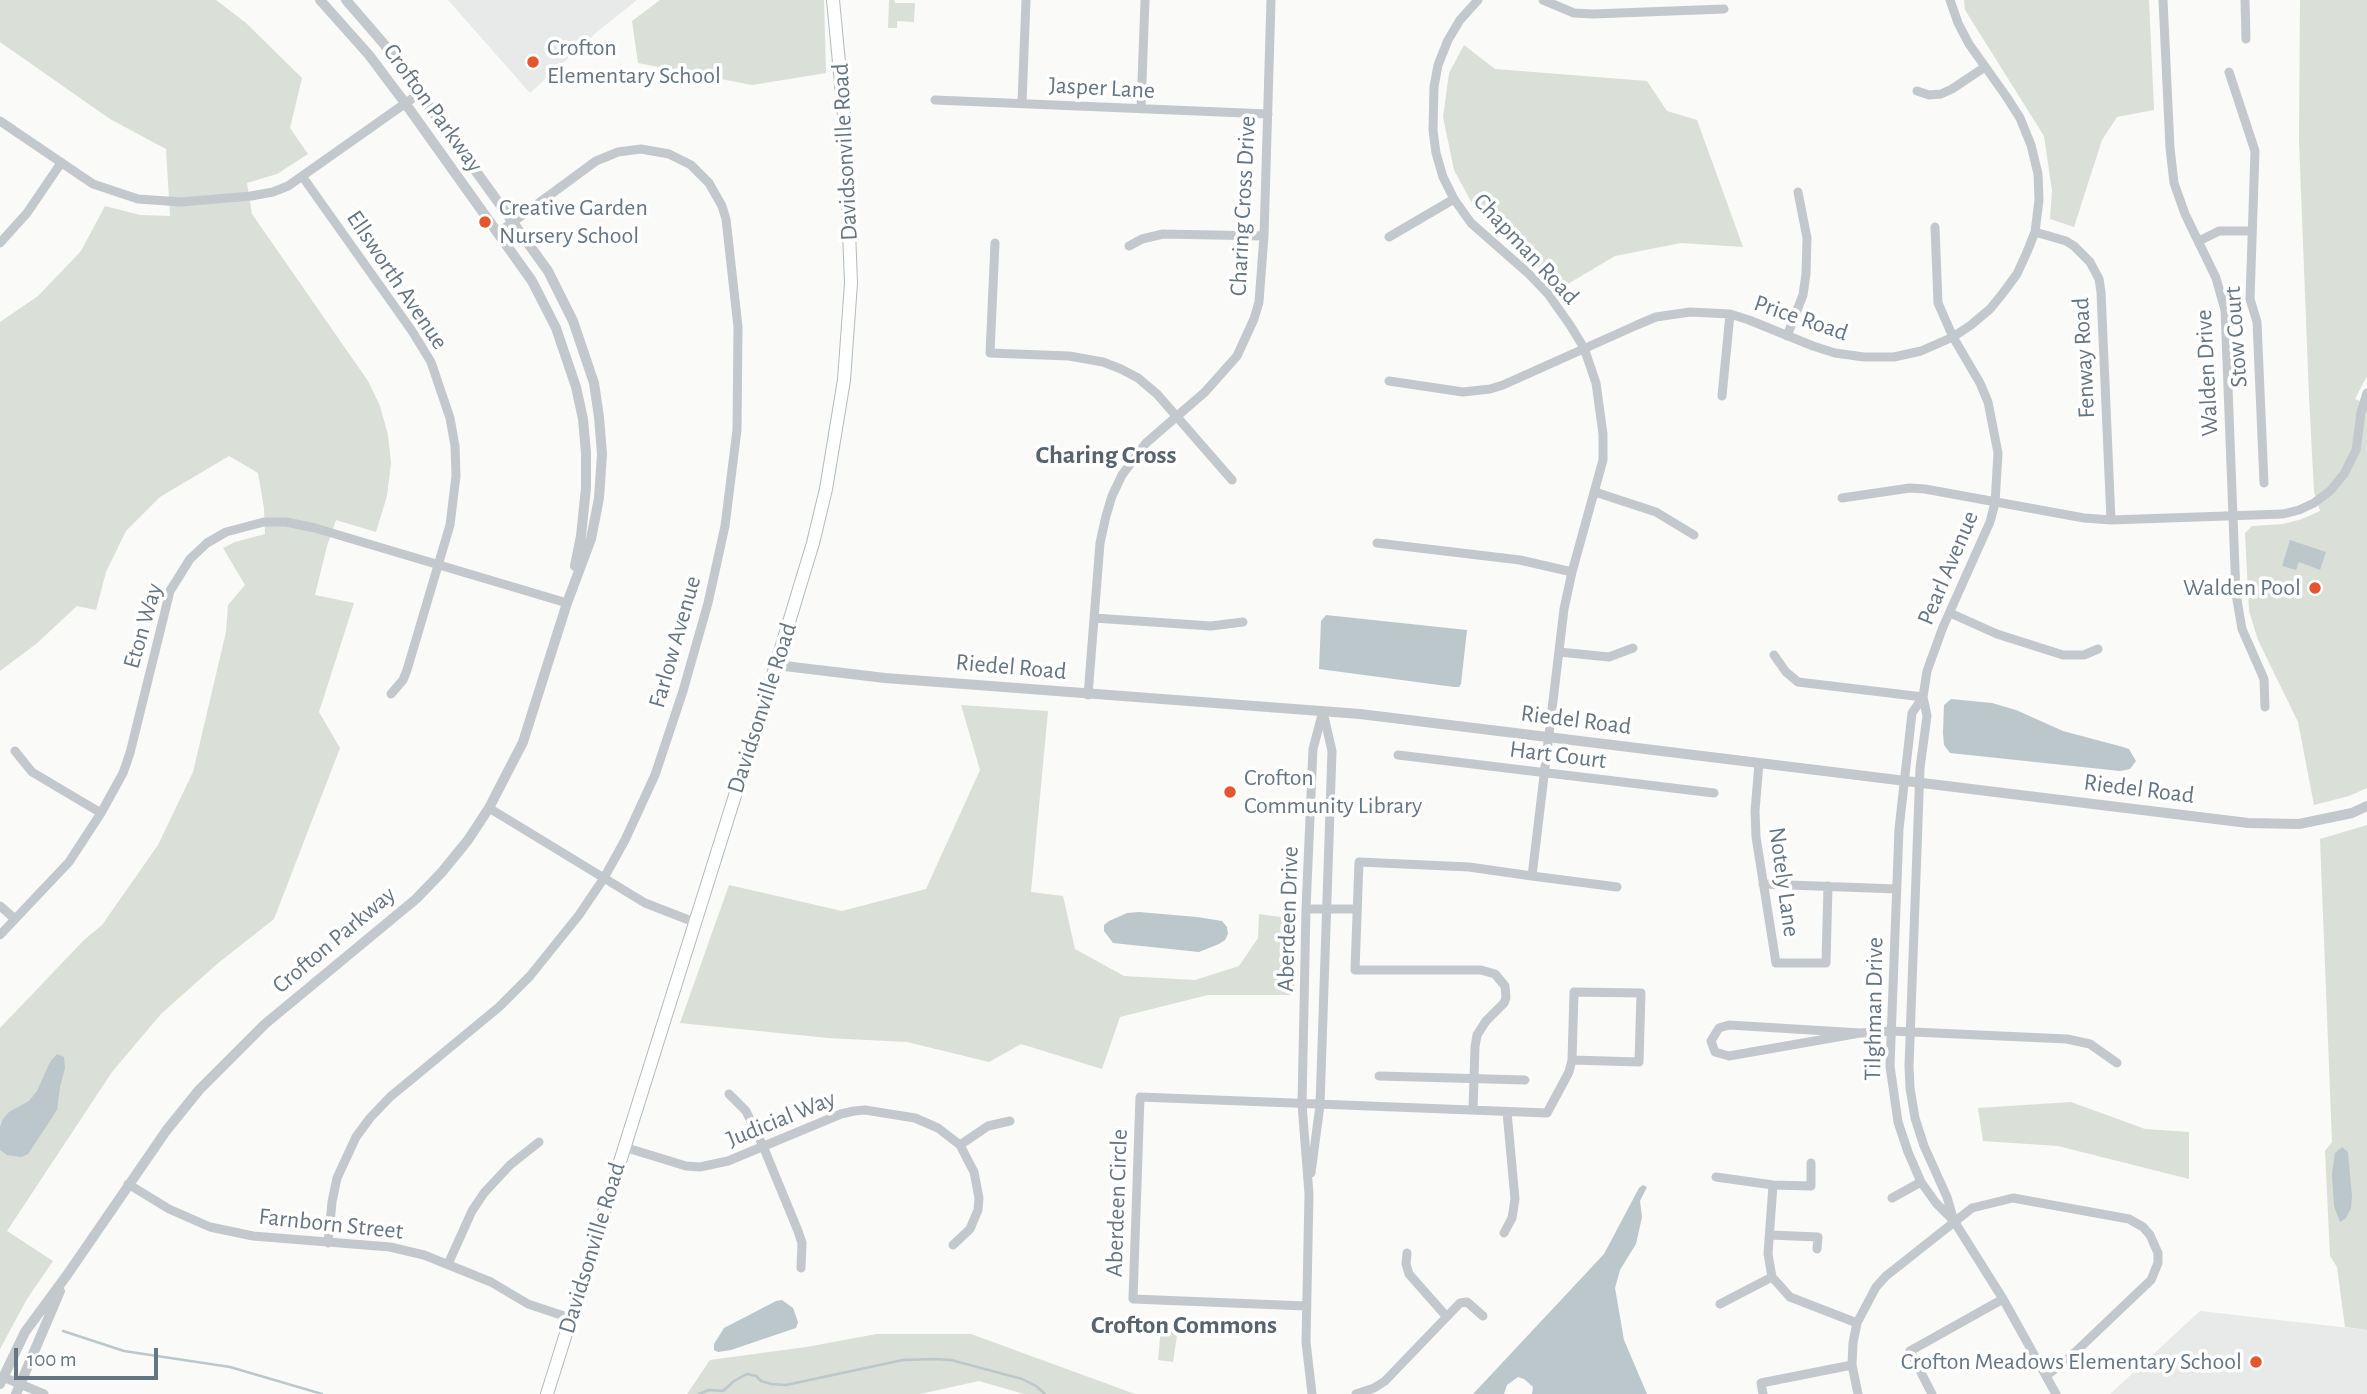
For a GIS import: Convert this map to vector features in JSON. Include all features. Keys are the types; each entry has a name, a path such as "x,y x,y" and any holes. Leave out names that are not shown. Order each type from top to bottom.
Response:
{"main road":[{"name":"Davidsonville Road","path":"547,1394 776,665 827,489 838,426 851,283 849,186 833,0"}],"street":[{"name":"Crofton Parkway","path":"320,0 369,55 405,103 532,281 556,328 576,387 583,419 586,488 581,536 567,603"},
{"name":"Crofton Parkway","path":"1,1381 25,1332 166,1131 199,1090 265,1024 416,899 443,872 468,840 489,808 523,742 567,603 591,539 599,498 602,454 594,383 573,321 548,271 384,44 345,0"},
{"path":"1022,103 1026,0"},
{"path":"1140,109 1145,0"},
{"name":"Charing Cross Drive","path":"1088,695 1100,543 1112,496 1133,459 1146,443 1223,373 1246,339 1259,302 1264,236 1271,0"},
{"name":"Chapman Road","path":"1478,0 1460,20 1438,65 1432,110 1436,153 1443,177 1471,223 1548,294 1584,348 1596,383 1603,434 1603,460 1572,572 1559,652 1532,876"},
{"path":"1543,0 1574,13 1593,14 1724,9"},
{"name":"Price Road","path":"1389,381 1463,392 1486,390 1503,385 1656,317 1690,312 1730,314 1835,353 1864,357 1894,357 1921,351 1954,337 1990,309 2017,274 2035,232 2039,200 2038,174 2031,145 2020,118 1958,23 1950,0"},
{"name":"Walden Drive","path":"2163,0 2171,167 2178,198 2216,278 2225,310 2236,594 2245,637 2264,679 2265,707"},
{"path":"2245,0 2246,39"},
{"path":"1917,91 1941,94 1985,67"},
{"name":"Stow Court","path":"2229,72 2254,143 2250,299 2257,322 2264,482"},
{"path":"0,121 93,184 114,192 162,202 251,197 273,192 302,176 420,93"},
{"name":"Jasper Lane","path":"935,100 1268,114"},
{"name":"Farlow Avenue","path":"328,1243 337,1178 356,1137 370,1118 390,1097 499,1007 530,976 579,915 625,841 655,775 708,603 725,526 737,429 735,286 726,219 709,183 691,165 669,155 641,149 618,152 596,161 498,233"},
{"path":"0,243 27,212 61,163"},
{"name":"Ellsworth Avenue","path":"302,176 431,362 442,389 452,428 456,476 450,526 407,670 391,694"},
{"path":"1787,336 1802,295 1806,274 1807,238 1798,192"},
{"path":"1389,237 1454,199"},
{"name":"Pearl Avenue","path":"1921,783 1920,768 1927,716 1923,697 1927,671 1950,612 1982,543 1995,503 1998,475 1994,428 1988,402 1938,303 1935,227"},
{"path":"2199,242 2219,231 2252,231"},
{"name":"Fenway Road","path":"2035,232 2074,246 2090,262 2099,279 2111,520"},
{"path":"1129,246 1142,239 1163,234 1264,236"},
{"path":"995,243 990,353 1069,356 1103,362 1138,378 1177,416 1231,480"},
{"path":"1722,396 1730,314"},
{"path":"1842,498 1910,488 2084,519 2283,514 2298,510 2330,491 2344,474 2356,450 2361,412 2367,393"},
{"path":"1595,492 1656,512 1694,535"},
{"name":"Eton Way","path":"0,935 69,862 123,774 170,591 190,559 207,543 226,532 245,526 264,522 286,522 315,528 567,603"},
{"path":"1377,543 1520,559 1572,572"},
{"path":"1950,612 1997,635 2063,655 2084,655 2098,649"},
{"path":"1094,618 1211,626 1243,622"},
{"path":"1559,652 1609,657 1633,648"},
{"path":"1774,655 1786,672 1798,682 1923,697"},
{"name":"Riedel Road","path":"776,665 885,678 1323,711 2276,825 2324,820 2367,806"},
{"name":"Pearl Avenue","path":"1905,781 1912,713 1923,697"},
{"name":"Aberdeen Drive","path":"1309,1194 1302,1104 1307,909 1313,749 1323,711"},
{"name":"Aberdeen Drive","path":"1312,1394 1306,1342 1309,1194 1320,1105 1332,751 1323,711"},
{"path":"15,751 32,772 101,813"},
{"name":"Hart Court","path":"1398,755 1714,793"},
{"name":"Notely Lane","path":"1759,763 1756,837 1776,963 1826,963 1828,886"},
{"name":"Tilghman Drive","path":"1905,781 1899,829 1890,1066 1898,1122 1921,1182 1936,1203 1954,1221 2003,1299 2056,1394"},
{"name":"Tilghman Drive","path":"1921,783 1910,1088 1915,1118 1924,1146 1947,1197 1954,1221"},
{"path":"489,808 658,909 694,922"},
{"path":"1473,1110 1477,1035 1506,998 1505,986 1495,974 1481,970 1355,970 1359,862 1469,867 1617,887"},
{"path":"1763,884 1896,889"},
{"path":"0,906 15,919"},
{"path":"1307,909 1357,909"},
{"path":"1302,1104 1546,1113 1569,1072 1572,1060 1574,992 1641,993 1639,1062 1572,1060"},
{"path":"1860,1033 1729,1025 1719,1028 1711,1041 1715,1052 1729,1056 1860,1033 1891,1031 2067,1038 2091,1044 2117,1063"},
{"path":"1380,1076 1525,1080"},
{"path":"729,1094 746,1111 763,1146 798,1231 802,1254 801,1268"},
{"name":"Aberdeen Circle","path":"1302,1104 1140,1097 1133,1299 1306,1306"},
{"name":"Judicial Way","path":"624,1147 686,1166 700,1167 728,1161 841,1114 865,1110 915,1118 938,1128 960,1145 974,1172 979,1198 978,1210 970,1229 953,1245"},
{"path":"1504,1233 1512,1218 1515,1199 1507,1112"},
{"path":"960,1145 988,1126 1010,1121"},
{"path":"448,1264 472,1211 484,1192 539,1142"},
{"path":"1716,1177 1773,1185 1811,1186 1811,1163"},
{"path":"1892,1198 1921,1182"},
{"name":"Farnborn Street","path":"128,1184 169,1209 210,1227 253,1236 390,1247 424,1255 491,1282 528,1304 570,1318"},
{"path":"1773,1185 1768,1254 1772,1277 1790,1297 1857,1322"},
{"path":"1858,1394 1852,1365 1857,1322 1865,1304 1886,1276 1972,1208 2012,1198 2129,1219 2143,1227 2155,1244 2158,1262 2151,1280 2068,1359 2046,1376"},
{"path":"1770,1235 1818,1237 1817,1249"},
{"path":"1407,1253 1409,1275 1446,1316"},
{"name":"Crofton Parkway","path":"16,1394 67,1275"},
{"path":"1720,1304 1772,1277"},
{"path":"1932,1394 1910,1351 2003,1299"},
{"path":"1356,1394 1380,1384 1464,1301 1483,1317"},
{"path":"1763,1394 1761,1383 1852,1365"},
{"path":"1,1381 20,1382 44,1394"}],"shaded area":[{"path":"0,0 216,0 246,23 302,78 290,128 308,154 277,174 247,183 252,214 368,381 380,406 388,435 391,463 387,496 376,532 336,520 327,546 315,595 354,603 319,712 340,748 274,919 217,964 161,1014 112,1072 7,1231 53,1261 27,1299 0,1349 0,1028 84,940 102,925 158,845 193,772 226,632 228,605 245,585 223,548 265,534 258,473 229,456 160,497 126,531 106,572 96,610 77,606 36,644 0,671 0,322 38,296 81,251 105,206 140,215 170,216 166,149 110,119 0,42"},
{"name":"Crofton Elementary School","path":"448,0 637,0 598,31 530,93"},
{"path":"660,0 824,0 826,73 752,85 638,63 632,21"},
{"path":"889,0 894,0 895,3 915,3 914,22 897,21 897,28 888,28"},
{"path":"1964,0 2149,0 2154,110 2117,117 2102,140 2074,227 2050,219 2052,191 2044,136 1965,10"},
{"path":"2300,0 2367,0 2367,376 2355,399 2367,404 2367,788 2349,796 2314,805 2298,722 2258,640 2249,611 2245,533 2252,526 2283,524 2320,511 2314,492 2299,141"},
{"path":"1464,45 1495,69 1647,81 1667,111 1697,120 1743,247 1681,243 1615,256 1561,288 1475,209 1454,170 1443,117 1449,73"},
{"path":"2290,540 2326,552 2320,570 2299,562 2296,570 2282,566"},
{"path":"1326,615 1467,630 1461,684 1454,687 1319,669 1321,621"},
{"path":"1951,699 1992,703 2016,710 2063,731 2129,749 2136,761 2130,769 2120,771 1950,753 1944,745 1943,733 1944,705"},
{"path":"961,705 1048,711 1031,892 1063,896 1075,949 1124,976 1195,980 1239,966 1258,938 1259,914 1295,919 1294,995 1208,995 1120,1017 1102,1069 1021,1044 989,1062 907,1042 828,1038 680,1023 729,885 842,911 926,889 980,770"},
{"path":"2367,825 2367,1330 2345,1327 2337,1267 2330,1256 2325,1151 2332,1142 2320,839"},
{"path":"1127,913 1222,921 1228,934 1219,944 1199,952 1113,943 1104,931 1104,925"},
{"path":"57,1054 64,1057 65,1068 57,1110 28,1154 21,1157 7,1155 0,1150 0,1127 3,1119 9,1112 29,1101"},
{"path":"2071,1102 2145,1129 2189,1132 2189,1179 2058,1146 1983,1141 1978,1108"},
{"path":"2342,1147 2348,1152 2352,1197 2351,1208 2346,1218 2340,1222 2334,1206 2332,1174 2335,1153"},
{"path":"1643,1185 1647,1187 1640,1201 1642,1217 1636,1244 1620,1270 1615,1288 1624,1340 1647,1394 1532,1394 1533,1387 1518,1377 1507,1385 1504,1394 1473,1394 1604,1254"},
{"path":"782,1300 793,1308 798,1322 796,1328 731,1350 714,1350 714,1344 724,1328"},
{"name":"Crofton Meadows Elementary School","path":"2200,1311 2367,1330 2367,1394 2110,1394"},
{"path":"1161,1327 1178,1329 1173,1362 1158,1360"},
{"path":"877,1334 971,1334 1135,1394 1024,1394 979,1381 920,1394 687,1394 710,1360"}],"waterway":[{"path":"63,1331 124,1351 230,1367 322,1394"},
{"path":"699,1394 709,1390 723,1391 747,1374 771,1384 786,1385 903,1360 934,1359 951,1360 1022,1379 1045,1394"}],"place":[{"name":"Crofton Elementary School","path":"533,62"},
{"name":"Creative Garden Nursery School","path":"485,222"},
{"name":"Walden Pool","path":"2315,588"},
{"name":"Crofton Community Library","path":"1230,792"},
{"name":"Crofton Meadows Elementary School","path":"2256,1362"}],"district":[{"name":"Charing Cross","path":"1106,455"},
{"name":"Crofton Commons","path":"1184,1325"}]}
